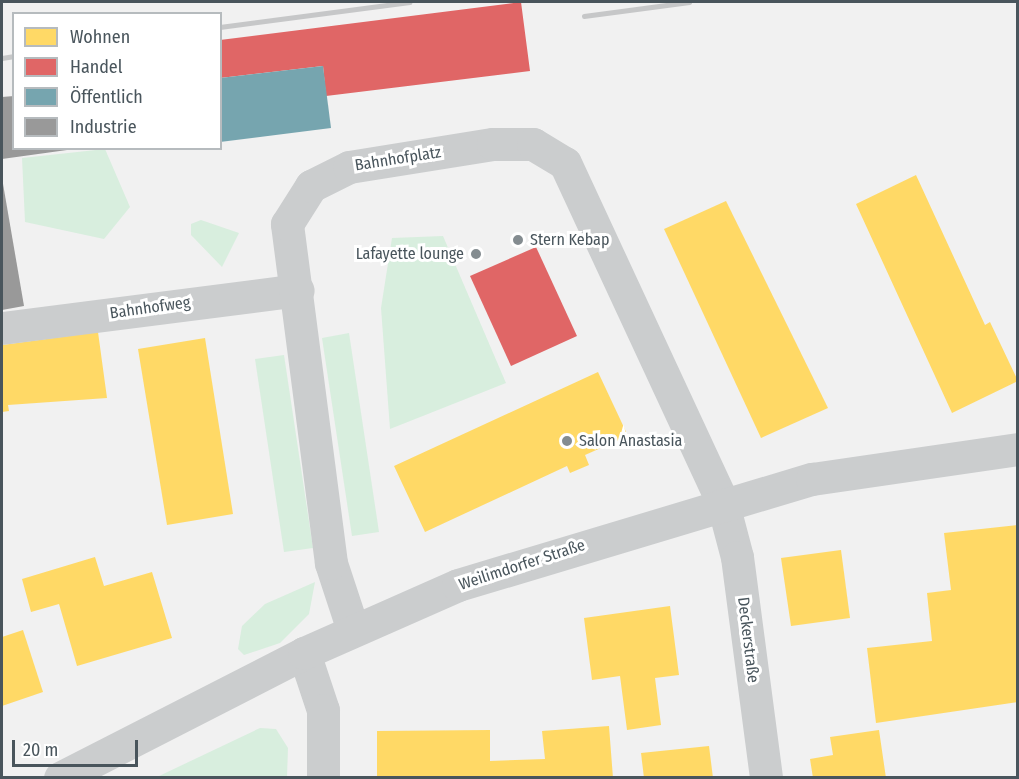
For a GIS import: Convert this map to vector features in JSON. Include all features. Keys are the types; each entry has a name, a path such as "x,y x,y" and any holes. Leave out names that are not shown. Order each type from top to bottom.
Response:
{"street":[{"name":"Bahnhofplatz","path":"352,630 332,563 298,290 287,224 311,186 349,167 493,144 533,144 565,164 723,504"},
{"name":"Bahnhofweg","path":"2,328 298,290"},
{"name":"Weilimdorfer Straße","path":"60,777 303,653 458,585 812,478 1017,449"},
{"name":"Deckerstraße","path":"723,504 738,557 766,777"},
{"path":"303,653 323,710 323,777"}],"green space":[{"path":"105,150 130,207 104,239 25,222 22,158"},
{"path":"201,220 239,233 222,267 191,235 191,224"},
{"path":"443,236 506,383 390,429 381,308 392,238"},
{"path":"349,333 379,532 352,536 322,338"},
{"path":"284,355 313,548 284,552 255,359"},
{"path":"315,582 309,614 280,643 244,655 238,649 242,626 265,604"},
{"path":"260,728 276,729 288,748 287,777 157,777"}],"building: Wohnen":[{"path":"916,175 985,325 990,322 1018,381 952,413 856,204"},
{"path":"726,201 828,408 761,438 664,229"},
{"path":"98,332 107,398 8,405 9,411 2,412 2,345"},
{"path":"205,338 233,514 167,525 138,349"},
{"path":"598,372 628,436 585,455 589,465 570,473 567,466 425,532 394,466"},
{"path":"1018,525 1018,702 876,723 867,648 932,641 927,593 951,590 944,533"},
{"path":"841,550 850,618 791,626 781,558"},
{"path":"95,557 104,586 152,572 172,638 77,666 59,604 31,612 22,579"},
{"path":"670,606 679,675 655,678 661,725 627,730 620,676 592,680 584,618"},
{"path":"23,630 43,692 2,706 2,637"},
{"path":"609,726 613,778 377,778 377,731 490,730 490,761 545,759 542,731"},
{"path":"879,730 886,778 813,778 810,759 833,755 830,737"},
{"path":"709,746 713,778 644,778 641,753"}],"building: Handel":[{"path":"521,2 530,71 326,96 323,66 222,78 222,40"},
{"path":"536,247 577,336 511,366 470,276"}],"building: Öffentlich":[{"path":"323,66 331,128 222,142 222,78"}],"building: Industrie":[{"path":"12,96 12,150 67,150 2,159 2,97"},
{"path":"2,178 24,306 2,310"}],"railway":[{"path":"222,27 409,2"},
{"path":"584,16 689,2"},
{"path":"2,58 12,56"}],"place":[{"name":"Stern Kebap","path":"518,240"},
{"name":"Lafayette lounge","path":"476,254"},
{"name":"Salon Anastasia","path":"567,441"}]}
